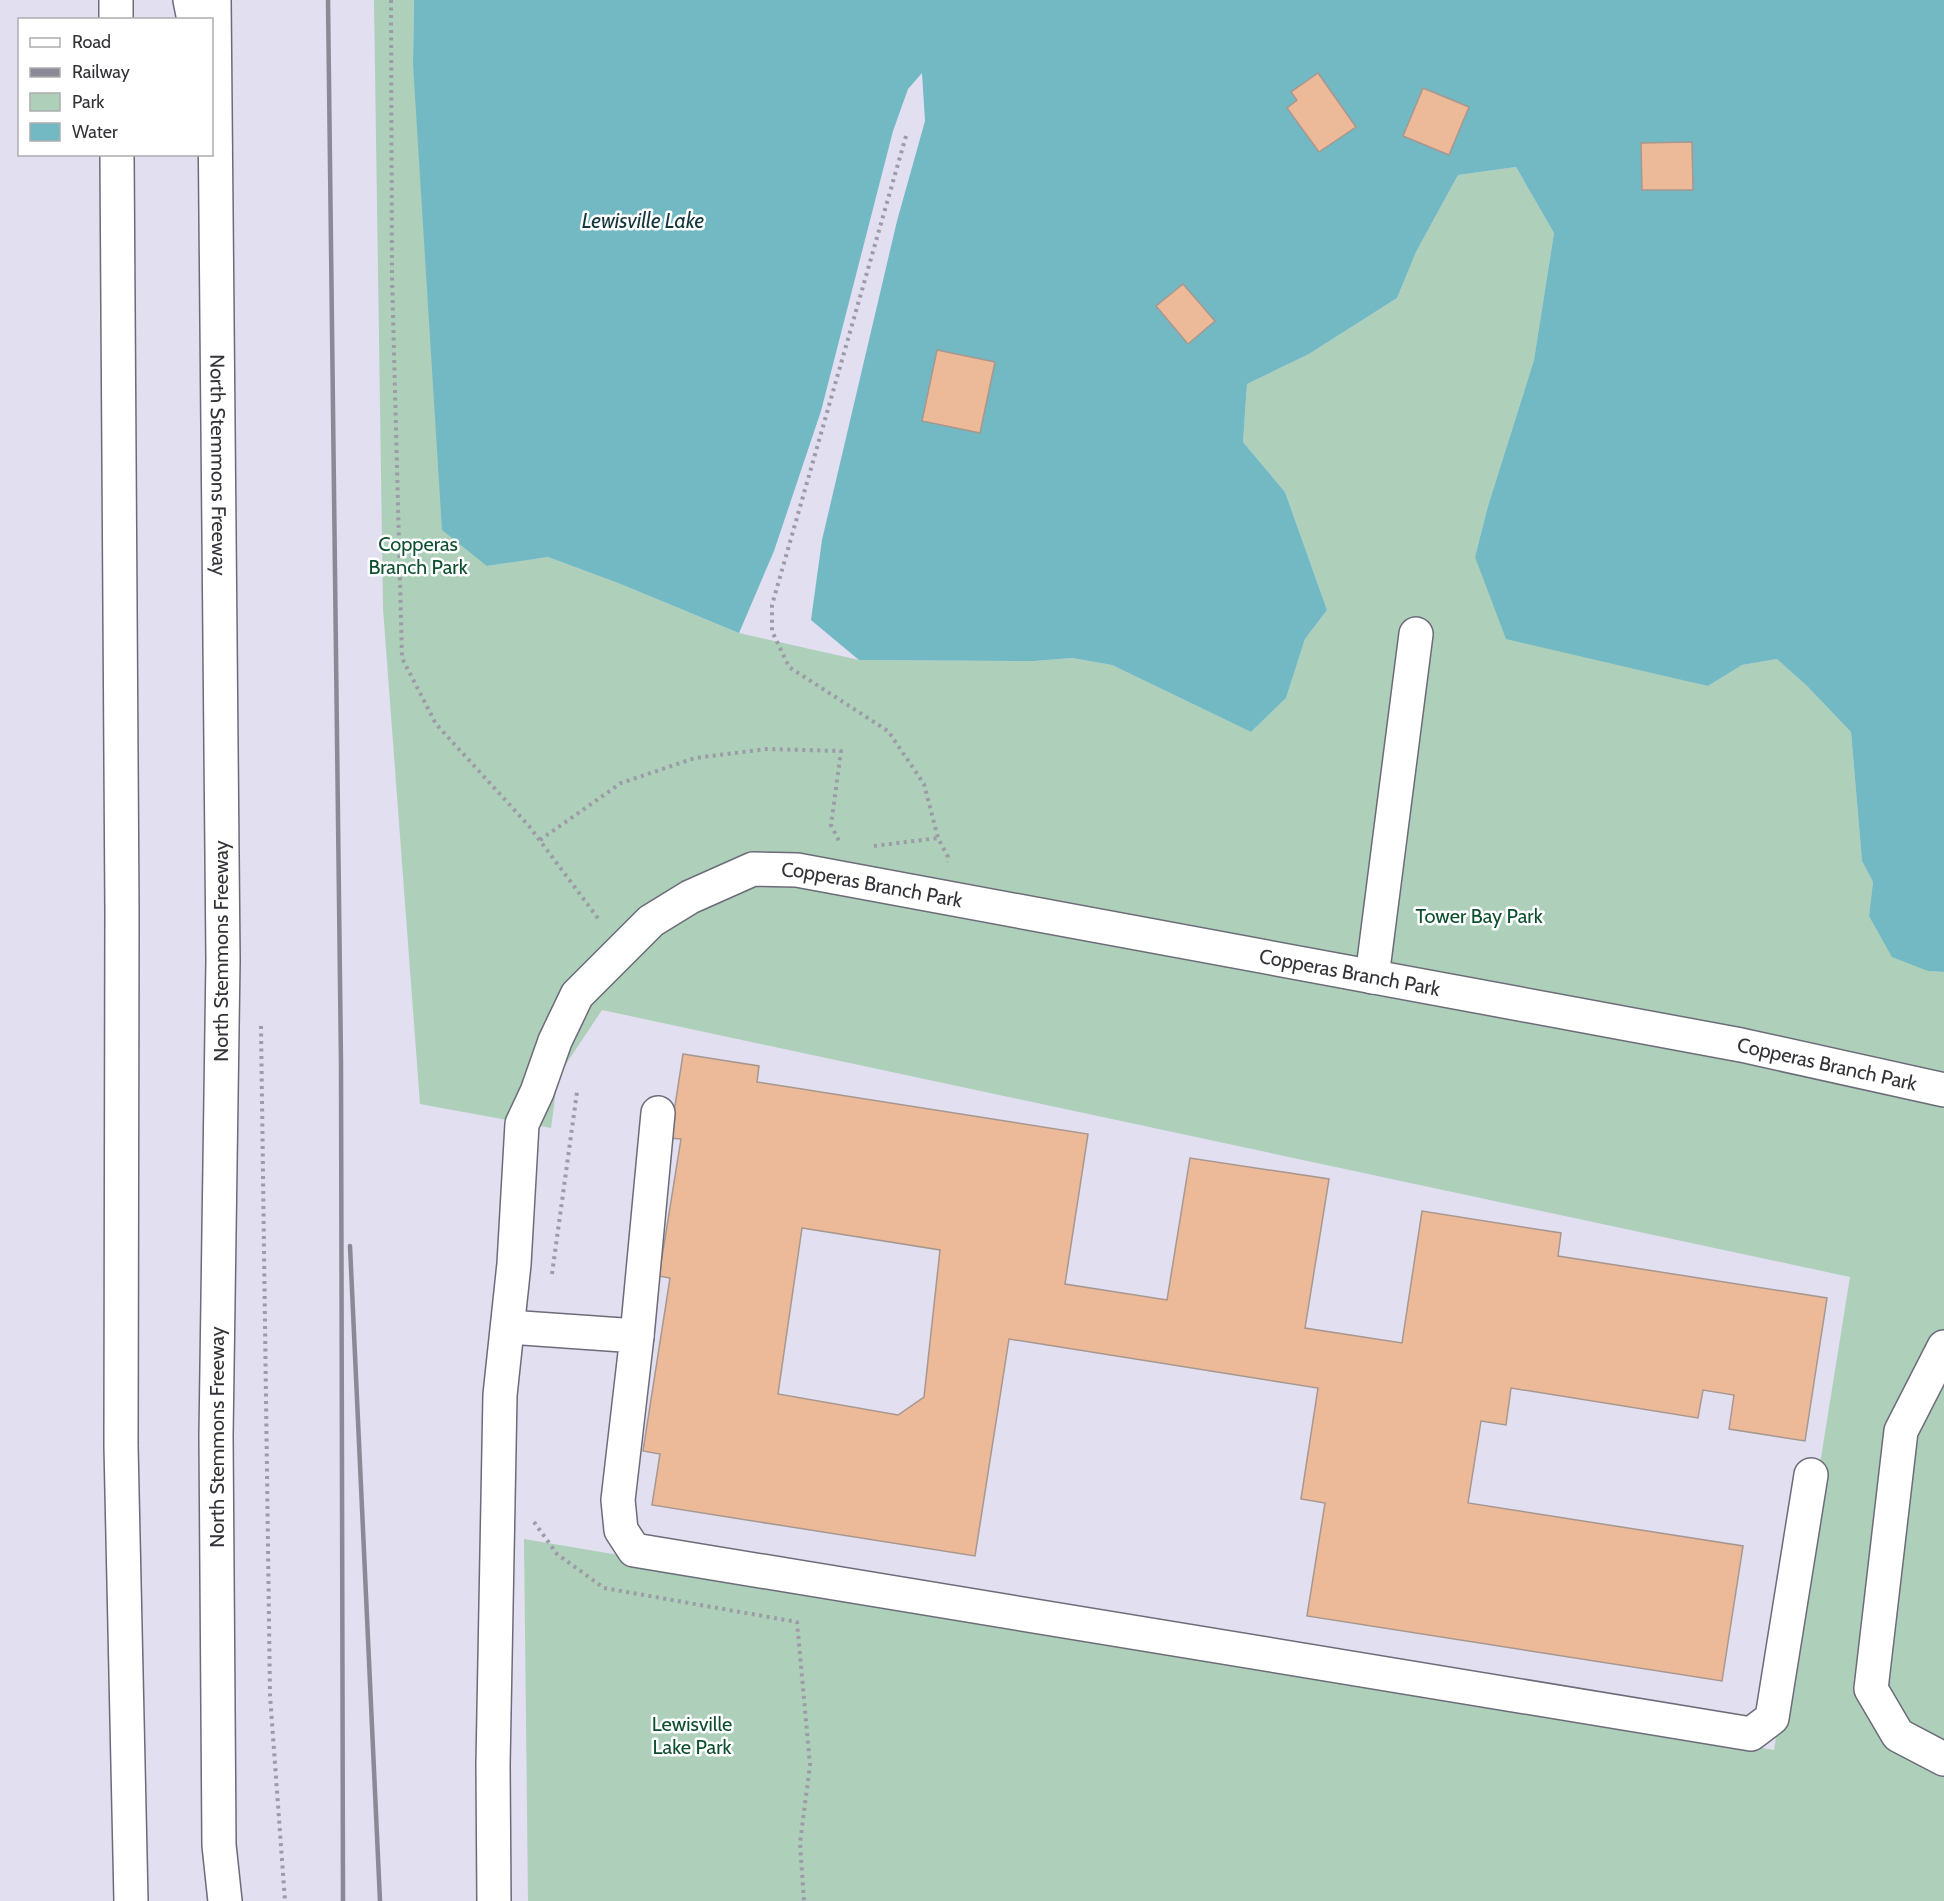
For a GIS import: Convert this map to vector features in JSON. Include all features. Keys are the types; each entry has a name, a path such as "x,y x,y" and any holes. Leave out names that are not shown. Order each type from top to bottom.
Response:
{"main road":[{"path":"116,0 116,18"},
{"path":"190,0 194,18"},
{"name":"North Stemmons Freeway","path":"214,0 213,138 223,948 216,1436 219,1845 225,1901"},
{"path":"117,156 122,900 120,1446 131,1901"},
{"path":"1372,977 1416,634"},
{"name":"Copperas Branch Park","path":"621,950 651,921 690,897 753,869 797,870 1741,1045 1944,1090"},
{"path":"494,1901 493,1765 500,1406 514,1264 522,1124 537,1092 555,1041 577,995 621,950"},
{"path":"658,1113 637,1336 618,1500 621,1530 634,1550 1751,1734 1772,1718 1811,1475"},
{"path":"508,1327 637,1336"},
{"path":"1944,1347 1901,1431 1871,1689 1898,1735 1944,1759"}],"path":[{"path":"392,0 392,276 402,658 435,724 540,840 621,950"},
{"path":"906,136 772,605 772,631 789,666 888,731 924,784 938,838 948,857 940,895"},
{"path":"540,840 621,783 695,758 767,749 841,751 831,825 841,845"},
{"path":"865,847 938,838"}],"green space":[{"name":"Tower Bay Park","path":"374,0 414,0 413,64 487,566 548,557 739,633 859,660 1034,661 1072,658 1112,665 1251,732 1286,698 1305,639 1327,610 1285,492 1243,442 1247,384 1309,354 1397,298 1416,252 1458,175 1516,167 1554,233 1534,360 1488,506 1475,557 1653,672 1708,686 1742,665 1777,659 1806,685 1851,732 1862,861 1873,882 1869,917 1928,971 1944,972 1944,1901 528,1901 524,1539 1774,1750 1850,1277 602,1010 558,1076 551,1128 420,1104 383,608"}],"water":[{"name":"Lewisville Lake","path":"414,0 1944,0 1944,972 1928,971 1892,957 1869,916 1873,882 1862,861 1851,732 1806,685 1777,659 1742,665 1708,686 1506,639 1475,557 1488,506 1534,360 1554,233 1516,167 1458,175 1416,252 1397,298 1309,354 1247,384 1243,442 1285,492 1327,610 1305,639 1286,698 1251,732 1112,665 1072,658 1034,661 859,660 811,620 822,540 897,221 925,121 922,73 908,89 893,131 821,411 774,551 739,633 548,557 487,566 442,530 413,64"}],"building":[{"path":"1318,73 1356,127 1319,152 1287,108 1297,100 1291,92"},
{"path":"1423,88 1469,107 1449,155 1403,136"},
{"path":"1692,142 1693,190 1642,190 1641,143"},
{"path":"1183,284 1215,321 1188,344 1156,306"},
{"path":"937,350 995,362 980,433 922,421"},
{"path":"683,1054 759,1066 757,1082 1088,1134 1065,1284 1167,1300 1190,1158 1329,1179 1305,1328 1402,1343 1422,1211 1561,1233 1558,1256 1827,1298 1805,1441 1729,1429 1734,1395 1703,1390 1698,1418 1511,1388 1506,1425 1481,1421 1468,1503 1743,1546 1722,1681 1307,1616 1325,1503 1301,1499 1318,1388 1009,1339 975,1556 652,1505 660,1454 643,1451 670,1278 659,1276 681,1139 670,1138","holes":["802,1228 940,1250 924,1397 898,1415 778,1394"]}],"railway":[{"path":"328,0 341,1063 343,1901"},
{"path":"350,1246 380,1901"}],"park label":[{"name":"Lewisville Lake Park","path":"692,1736"}]}
